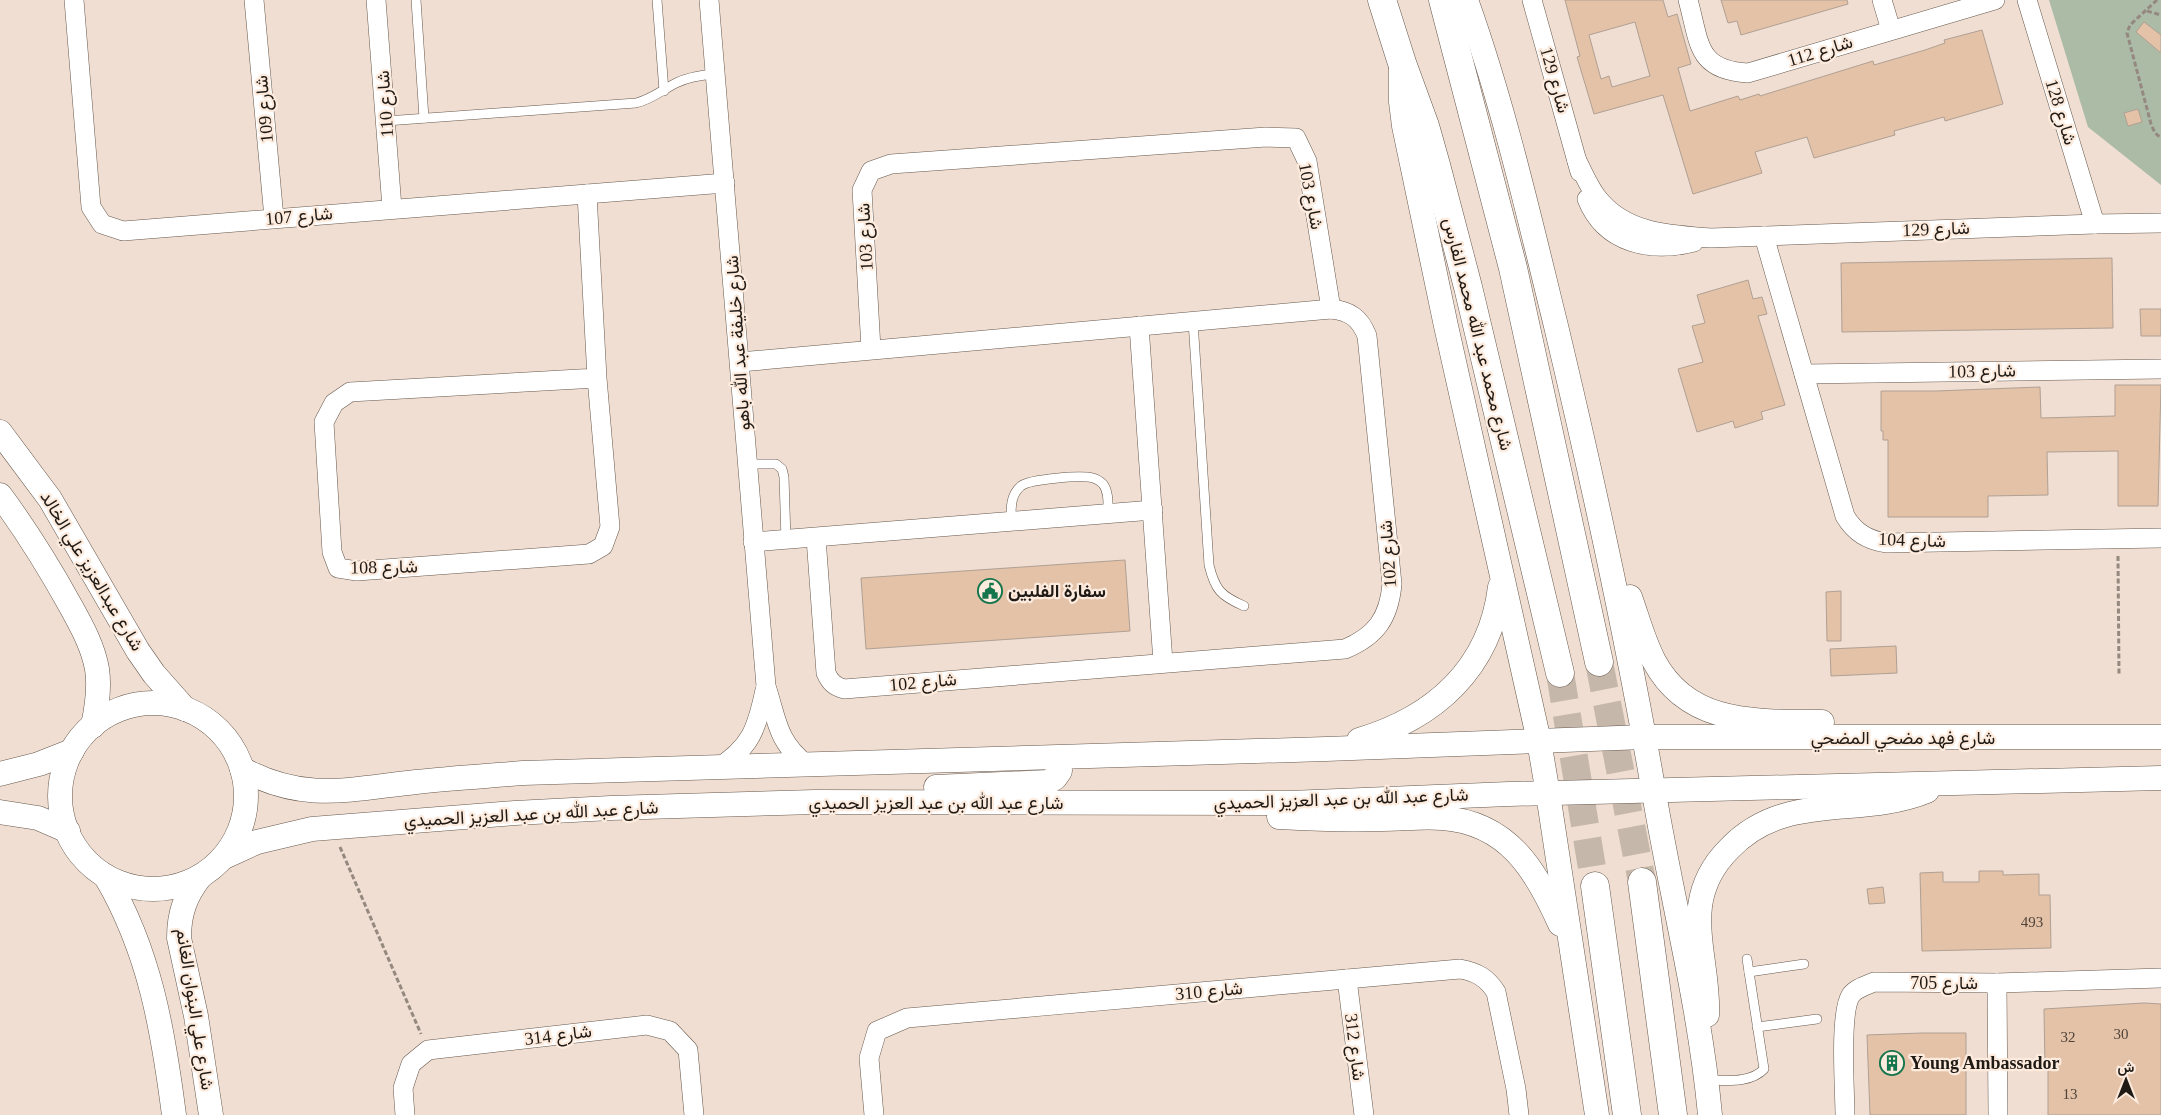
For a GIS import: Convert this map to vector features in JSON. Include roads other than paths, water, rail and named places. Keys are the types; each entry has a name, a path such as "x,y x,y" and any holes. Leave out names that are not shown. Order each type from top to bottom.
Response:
{"main road":[{"name":"شارع محمد عبد الله محمد الفارس","path":"1382,0 1425,126 1439,174 1468,286 1560,673"},
{"path":"1444,0 1513,268 1599,662"},
{"path":"1642,882 1674,1115"},
{"path":"1595,886 1627,1115"}],"street":[{"name":"شارع 107","path":"74,0 91,208 102,224 123,232 392,208 725,183"},
{"name":"شارع 109","path":"254,0 274,218"},
{"name":"شارع 110","path":"376,0 392,208"},
{"name":"شارع خليفة عبد الله باهو","path":"709,0 766,686 781,737 797,757 807,765"},
{"path":"1466,0 1503,115 1555,322 1602,526 1645,737 1653,791 1703,1052 1710,1115"},
{"name":"شارع 129","path":"1532,0 1589,203 1605,225 1616,234 1640,245 1652,248 1678,246 1711,238 2161,223"},
{"name":"شارع 112","path":"1688,0 1703,54 1715,66 1730,72 1748,73 1995,0"},
{"path":"1882,0 1891,30"},
{"name":"شارع 128","path":"2027,0 2095,224"},
{"path":"1402,63 1401,102 1404,126 1548,794 1597,1115"},
{"name":"شارع 103","path":"871,349 862,190 871,171 891,164 1256,138 1296,138 1307,161 1331,309"},
{"name":"شارع 108","path":"586,194 610,527 603,546 590,554 357,572 338,568 332,552 324,422 334,403 350,392 598,378"},
{"name":"شارع 104","path":"1764,236 1845,516 1849,524 1862,535 1886,543 2161,538"},
{"path":"740,362 1331,309"},
{"name":"شارع 102","path":"816,538 826,673 829,681 844,689 1163,662 1345,649 1361,642 1374,631 1384,617 1390,602 1392,584 1367,336 1362,323 1353,315 1342,310 1331,309"},
{"path":"1139,326 1163,662"},
{"name":"شارع 103","path":"1804,374 2161,369"},
{"name":"شارع عبدالعزيز علي الخالد","path":"0,432 50,499 138,651 154,674 185,709"},
{"name":"شارع عبدالعزيز علي الخالد","path":"0,495 40,554 92,648 97,667 98,687 93,726"},
{"path":"754,542 1152,510"},
{"path":"1602,526 1624,578 1641,634 1654,662 1672,687 1698,706 1714,713 1748,720 1919,725 1958,728 2026,738"},
{"path":"1326,749 1382,733 1401,725 1425,711 1451,689 1476,656 1486,638 1497,605 1501,578"},
{"name":"شارع خليفة عبد الله باهو","path":"716,769 740,752 754,733 766,686"},
{"path":"161,704 185,709 207,720 225,737 238,757 247,799 244,820 236,839 224,857 200,877 177,886 153,889 129,886 106,877 87,862 72,842 63,820 60,796 63,773 72,751 93,726 113,713 137,705 161,704"},
{"path":"242,769 276,785 303,790 331,792 445,779 523,773 1059,758 1645,737"},
{"name":"شارع فهد مضحي المضحي","path":"1645,737 2161,737"},
{"path":"0,774 39,764 72,751"},
{"path":"815,802 897,790 1048,782 1056,778 1060,771 1059,758"},
{"path":"1653,791 2161,778"},
{"path":"1703,1052 1708,998 1700,908 1707,880 1721,857 1749,832 1782,815 1810,809 1891,802 1914,796 1946,783"},
{"name":"شارع عبد الله بن عبد العزيز الحميدي","path":"224,857 240,848 275,836 331,827 515,813 815,802 1290,803 1653,791"},
{"path":"1181,803 1259,816 1458,820 1486,830 1512,846 1532,869 1551,903 1572,950"},
{"path":"0,812 38,818 68,831"},
{"name":"شارع علي البنوان الغانم","path":"106,877 133,926 148,972 161,1030 174,1115"},
{"name":"شارع علي البنوان الغانم","path":"200,877 186,899 180,918 180,938 196,1016 211,1115"},
{"name":"شارع 310","path":"874,1115 869,1058 877,1031 907,1018 1460,969 1485,978 1492,985 1499,1001 1516,1089 1519,1115"},
{"name":"شارع 705","path":"1846,1115 1844,1018 1851,994 1861,987 1874,982 1997,983 2161,978"},
{"name":"شارع 312","path":"1347,979 1364,1115"},
{"path":"1997,983 1998,1115"},
{"name":"شارع 314","path":"404,1115 403,1088 411,1064 428,1050 647,1025 670,1031 688,1050 694,1115"}],"lane":[{"path":"416,0 424,118"},
{"path":"658,0 664,91"},
{"path":"386,121 636,104 656,96 688,78 715,74"},
{"path":"1192,321 1209,565 1215,586 1229,599 1244,606"},
{"path":"747,464 776,464 782,469 784,477 786,540"},
{"path":"1011,522 1012,504 1016,491 1027,483 1033,482 1086,478 1099,481 1107,491 1108,514"},
{"path":"1706,1080 1746,1079 1759,1074 1764,1069 1747,959"},
{"path":"1749,972 1804,964"},
{"path":"1757,1027 1817,1020"}],"tunnel":[{"path":"1599,662 1642,882"},
{"path":"1560,673 1595,886"}],"place":[{"name":"سفارة الفلبين","path":"990,591"},
{"name":"Young Ambassador","path":"1892,1063"}]}
